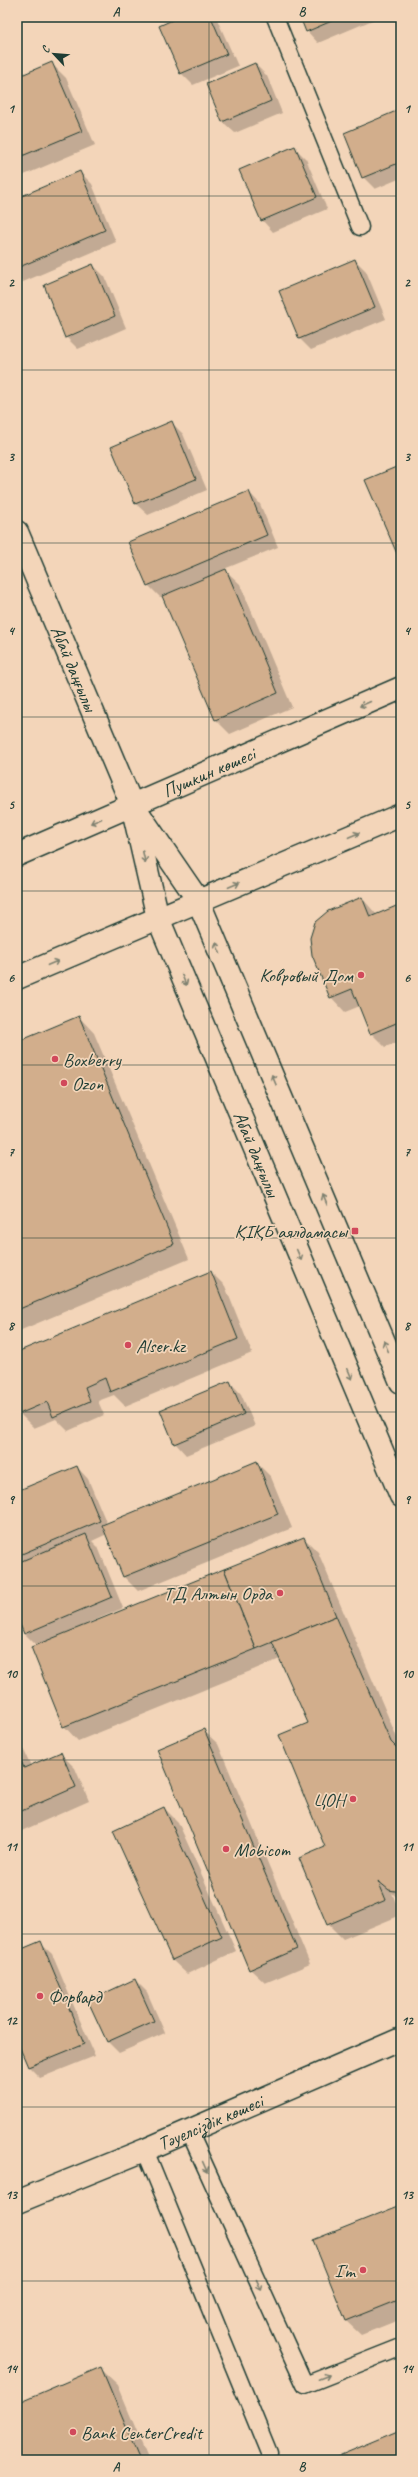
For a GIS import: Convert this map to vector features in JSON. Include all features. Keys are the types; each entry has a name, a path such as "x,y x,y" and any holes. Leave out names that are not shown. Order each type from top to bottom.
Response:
{"main road":[{"name":"Абай даңғылы","path":"17,532 132,805 158,918 401,1496"},
{"name":"Пушкин көшесі","path":"17,855 401,688"},
{"name":"Абай даңғылы","path":"132,805 198,900 401,1382"},
{"path":"17,978 401,814"},
{"name":"Тәуелсіздік көшесі","path":"17,2202 145,2150 401,2039"}],"lane":[{"path":"275,17 360,227"},
{"path":"189,2131 305,2385 401,2347"},
{"path":"145,2150 269,2453"}],"building":[{"path":"179,17 211,17 227,54 180,74 159,26"},
{"path":"300,17 341,17 306,32"},
{"path":"52,62 82,131 17,158 17,77"},
{"path":"255,63 271,101 222,122 206,84"},
{"path":"401,109 401,162 362,178 344,133"},
{"path":"295,146 317,197 261,221 239,170"},
{"path":"80,171 105,230 17,268 17,198"},
{"path":"355,259 375,307 299,339 279,291"},
{"path":"93,264 115,316 65,338 44,285"},
{"path":"172,421 196,479 135,504 111,447"},
{"path":"401,465 401,563 365,480"},
{"path":"249,491 267,535 147,586 128,542"},
{"path":"226,569 278,693 215,720 162,596"},
{"name":"Ковровый Дом","path":"362,897 370,917 401,904 401,1021 370,1034 352,989 330,998 312,955 310,938 315,922 328,911"},
{"path":"79,1016 174,1244 17,1310 17,1042"},
{"name":"Alser.kz","path":"211,1271 238,1339 110,1392 105,1378 85,1387 90,1401 53,1417 47,1402 19,1414 17,1410 17,1352"},
{"path":"230,1381 244,1414 174,1444 160,1410"},
{"path":"257,1461 278,1514 123,1577 102,1525"},
{"path":"77,1466 100,1521 17,1556 17,1491"},
{"path":"86,1534 112,1597 24,1634 17,1617 17,1563"},
{"name":"ТД Алтын Орда","path":"304,1537 336,1616 256,1649 224,1569"},
{"path":"224,1569 256,1649 63,1727 31,1647"},
{"name":"ЦОН","path":"336,1616 391,1742 401,1752 401,1892 389,1890 378,1881 386,1900 327,1925 299,1858 325,1847 279,1735 308,1723 272,1642"},
{"name":"Mobicom","path":"204,1729 297,1949 249,1970 157,1749"},
{"path":"17,1751 24,1768 61,1752 76,1787 17,1813"},
{"path":"164,1807 222,1937 172,1960 113,1831"},
{"name":"Форвард","path":"41,1941 84,2044 28,2067 17,2041 17,1951"},
{"path":"135,1979 154,2021 107,2042 88,2001"},
{"name":"I'm","path":"401,2205 401,2299 346,2321 313,2240"},
{"name":"Bank CenterCredit","path":"101,2367 140,2460 17,2460 17,2403"},
{"path":"401,2430 401,2460 329,2460"}],"place":[{"name":"Ковровый Дом","path":"361,975"},
{"name":"Boxberry","path":"55,1059"},
{"name":"Ozon","path":"64,1083"},
{"name":"ҚІҚБ аялдамасы","path":"355,1231"},
{"name":"Alser.kz","path":"128,1345"},
{"name":"ТД Алтын Орда","path":"280,1593"},
{"name":"ЦОН","path":"353,1799"},
{"name":"Mobicom","path":"226,1849"},
{"name":"Форвард","path":"40,1996"},
{"name":"I'm","path":"363,2270"},
{"name":"Bank CenterCredit","path":"73,2432"}]}
